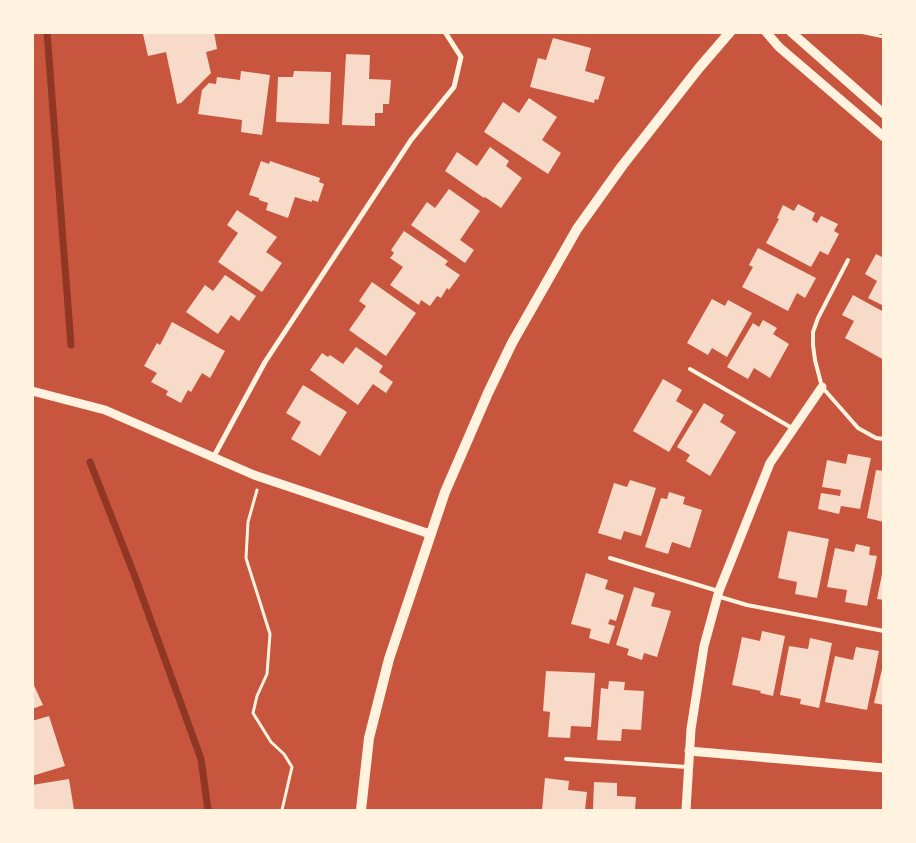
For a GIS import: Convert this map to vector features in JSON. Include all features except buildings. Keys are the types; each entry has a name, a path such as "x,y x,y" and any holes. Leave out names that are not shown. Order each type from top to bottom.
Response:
{"main road":[{"path":"360,810 369,738 387,668 445,492 488,393 512,343 577,230 622,166 699,68 730,32"}],"street":[{"path":"213,458 265,362 411,140 454,87 461,57 445,32"},
{"path":"766,32 779,47 884,137"},
{"path":"791,32 884,114"},
{"path":"686,810 689,751 704,646 718,594 770,463 792,428 822,387"},
{"path":"32,391 105,410 261,478 430,534"},
{"path":"689,751 884,768"}],"lane":[{"path":"848,260 818,318 813,332 813,345 822,387 858,428 876,438 884,439"},
{"path":"690,369 792,428"},
{"path":"610,558 747,605 884,631"},
{"path":"566,758 688,767"}],"path":[{"path":"860,32 884,37"},
{"path":"261,478 248,522 246,558 270,634 266,674 257,696 253,713 271,742 284,754 292,767 282,810"}],"waterway":[{"path":"47,32 71,345"},
{"path":"90,462 134,574 201,759 208,810"}]}
